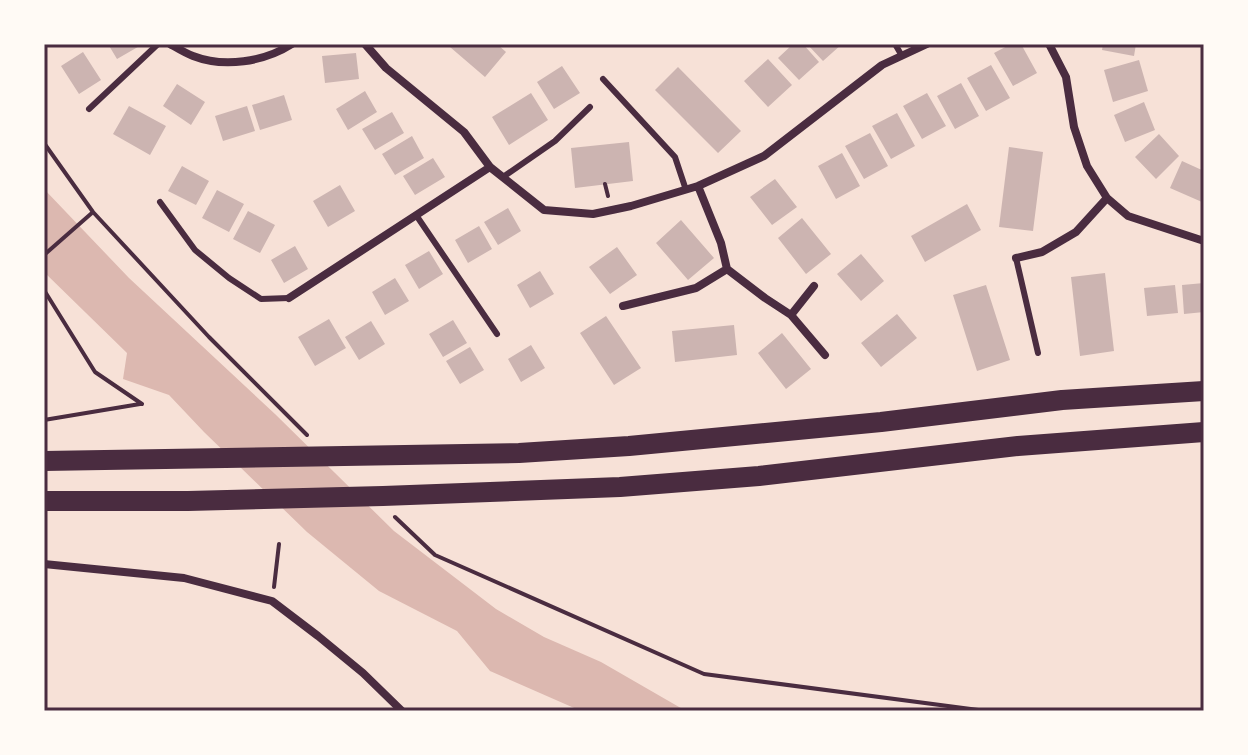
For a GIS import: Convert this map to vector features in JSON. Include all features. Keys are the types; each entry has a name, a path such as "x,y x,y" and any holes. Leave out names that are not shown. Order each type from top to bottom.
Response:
{"main road":[{"path":"44,461 519,453 629,446 881,422 1062,400 1204,391"},
{"path":"44,501 387,505 759,476 1018,446 1204,432"}],"street":[{"path":"170,44 194,57 221,62 251,60 279,52 292,44"},
{"path":"365,44 386,68 464,132 490,167 544,210 593,214 698,186 764,156 882,65 927,44"},
{"path":"1049,44 1066,77 1074,127 1087,166 1107,198 1128,216 1204,241"},
{"path":"289,298 490,167"},
{"path":"698,186 721,243 727,269 791,315 825,355"},
{"path":"1016,258 1042,252 1076,232 1107,198"},
{"path":"623,306 696,288 727,269"},
{"path":"791,315 814,286"},
{"path":"44,564 184,578 272,601 363,673 402,711"}],"lane":[{"path":"89,109 158,44"},
{"path":"895,44 902,56"},
{"path":"603,79 675,157 686,190"},
{"path":"503,177 555,141 590,107"},
{"path":"160,202 195,250 229,278 261,299 289,298"},
{"path":"416,215 497,334"},
{"path":"1016,258 1038,353"}],"path":[{"path":"44,143 93,212 315,442"},
{"path":"44,255 93,212"},
{"path":"44,290 95,372 142,404 44,420"},
{"path":"387,505 435,555 704,674 986,711"},
{"path":"272,601 279,544"}],"shaded area":[{"path":"44,189 129,278 275,414 394,531 496,609 544,637 601,662 686,711 581,711 490,671 457,631 379,591 307,532 169,395 123,379 127,353 44,272"}],"building":[{"path":"108,44 143,44 117,59"},
{"path":"453,44 497,44 506,52 485,77 450,47"},
{"path":"793,44 803,44 819,62 799,80 778,58"},
{"path":"807,44 842,44 823,61"},
{"path":"1011,44 1021,44 1037,73 1013,86 994,53"},
{"path":"1103,44 1136,44 1134,56 1102,50"},
{"path":"83,52 101,80 79,94 61,66"},
{"path":"356,53 359,79 325,83 322,56"},
{"path":"768,59 792,85 768,107 744,81"},
{"path":"1139,60 1148,91 1113,102 1104,70"},
{"path":"991,65 1010,98 986,111 967,78"},
{"path":"562,66 580,93 554,109 537,82"},
{"path":"678,67 741,131 718,153 655,90"},
{"path":"961,83 979,116 955,129 937,96"},
{"path":"177,84 205,102 191,125 163,106"},
{"path":"365,91 377,112 348,130 336,109"},
{"path":"531,93 548,120 509,145 492,117"},
{"path":"927,93 946,126 922,139 903,106"},
{"path":"284,95 292,120 260,130 252,105"},
{"path":"1144,102 1155,130 1125,142 1114,115"},
{"path":"129,106 166,126 150,155 113,134"},
{"path":"247,106 255,131 223,141 215,116"},
{"path":"392,112 404,133 375,150 362,129"},
{"path":"897,113 915,146 891,159 872,126"},
{"path":"870,133 888,166 864,179 845,146"},
{"path":"1159,134 1179,156 1156,179 1135,157"},
{"path":"412,136 424,158 395,175 382,154"},
{"path":"629,142 633,181 575,188 571,148"},
{"path":"1009,147 1043,152 1033,231 999,227"},
{"path":"842,153 860,186 836,199 818,166"},
{"path":"433,158 445,177 415,195 403,176"},
{"path":"1182,161 1204,171 1202,202 1170,188"},
{"path":"182,166 209,181 196,205 168,191"},
{"path":"775,179 797,207 772,225 750,197"},
{"path":"340,185 355,211 328,227 313,201"},
{"path":"217,190 244,204 229,232 202,218"},
{"path":"967,204 981,230 925,262 911,236"},
{"path":"508,208 521,231 498,245 484,222"},
{"path":"248,211 275,225 260,253 233,239"},
{"path":"802,218 831,254 806,274 778,238"},
{"path":"681,220 714,258 688,280 656,243"},
{"path":"479,226 492,249 468,263 455,240"},
{"path":"295,246 308,269 284,283 271,260"},
{"path":"617,247 637,275 610,294 589,267"},
{"path":"429,251 443,274 419,289 405,265"},
{"path":"861,254 884,281 861,301 837,274"},
{"path":"540,271 554,294 530,308 517,285"},
{"path":"1105,273 1114,351 1080,356 1071,277"},
{"path":"395,278 409,301 385,315 372,292"},
{"path":"1204,283 1204,312 1184,314 1182,285"},
{"path":"986,285 1010,360 977,371 953,295"},
{"path":"1175,285 1178,313 1147,316 1144,288"},
{"path":"897,314 917,338 881,367 861,343"},
{"path":"606,316 641,368 614,385 580,333"},
{"path":"329,319 346,348 315,366 298,337"},
{"path":"453,320 467,343 443,357 429,334"},
{"path":"371,321 385,344 359,360 345,337"},
{"path":"734,325 737,355 675,362 672,331"},
{"path":"782,333 811,369 786,389 758,353"},
{"path":"531,345 545,368 521,382 508,359"},
{"path":"470,347 484,370 460,384 446,361"}]}
